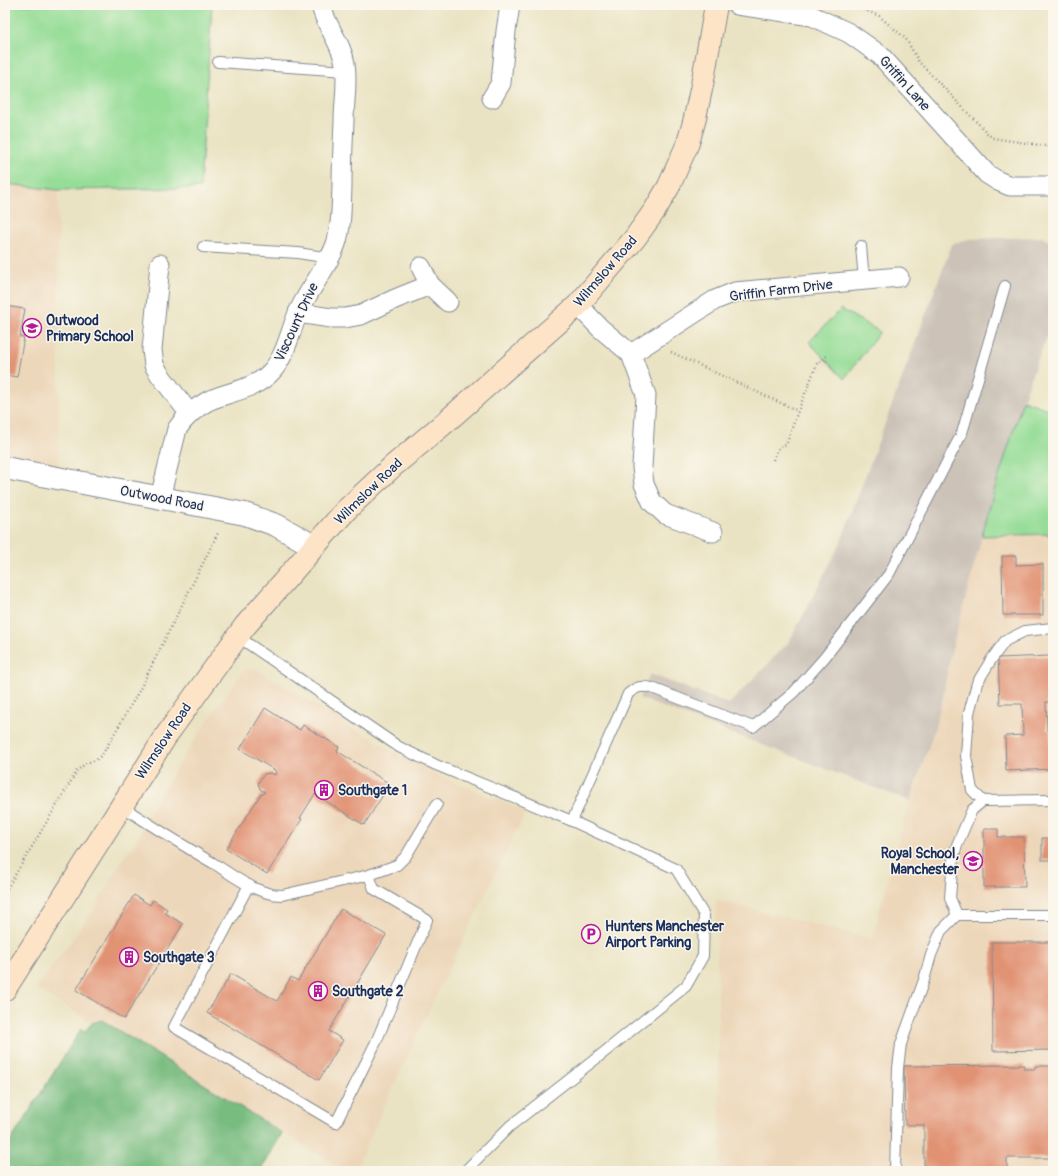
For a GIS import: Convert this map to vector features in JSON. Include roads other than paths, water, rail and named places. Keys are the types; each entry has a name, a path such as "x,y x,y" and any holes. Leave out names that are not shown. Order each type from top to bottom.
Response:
{"main road":[{"name":"Wilmslow Road","path":"5,990 168,733 237,636 346,510 393,466 447,421 578,305 635,238 655,210 679,165 688,143 706,64 716,5"}],"street":[{"name":"Viscount Drive","path":"160,498 177,429 189,413 208,401 250,387 263,380 273,370 280,359 298,313 312,286 330,258 336,244 341,217 346,71 345,62 321,5"},
{"path":"492,98 501,84 504,44 510,5"},
{"name":"Griffin Lane","path":"737,5 812,16 849,33 880,54 987,174 1010,186 1053,186"},
{"path":"160,264 152,350 154,365 189,413"},
{"path":"421,267 430,285 448,302"},
{"name":"Griffin Farm Drive","path":"631,354 715,300 735,292 899,277"},
{"path":"298,313 330,318 345,318 361,315 430,285"},
{"path":"578,305 600,328 631,354 646,395 642,467 644,484 652,502 665,514 713,532"},
{"name":"Outwood Road","path":"5,468 245,514 268,521 314,546"}],"lane":[{"path":"218,62 346,71"},
{"path":"861,246 864,280"},
{"path":"203,248 298,253 330,258"},
{"path":"572,821 628,694 635,688 643,686 652,688 754,727 794,692 825,657 889,574 962,433 1005,286"},
{"path":"983,801 972,790 966,756 969,713 977,683 991,660 1006,641 1025,631 1053,628"},
{"path":"237,636 399,747 436,765 572,821 676,869 704,915 703,956 686,986 510,1126 465,1171"},
{"path":"957,915 950,898 953,859 957,844 972,810 983,801 1053,800"},
{"path":"121,806 186,848 249,885 274,895 282,895 370,875 397,865 406,856 437,804"},
{"path":"249,885 174,1027 336,1124 376,1042 427,920 374,889 370,875"},
{"path":"895,1171 898,1068 901,1044 941,930 957,915 1053,915"}],"place":[{"name":"Outwood Primary School","path":"32,328"},
{"name":"Southgate 1","path":"324,790"},
{"name":"Royal School, Manchester","path":"973,861"},
{"name":"Hunters Manchester Airport Parking","path":"591,934"},
{"name":"Southgate 3","path":"129,957"},
{"name":"Southgate 2","path":"318,991"}]}
